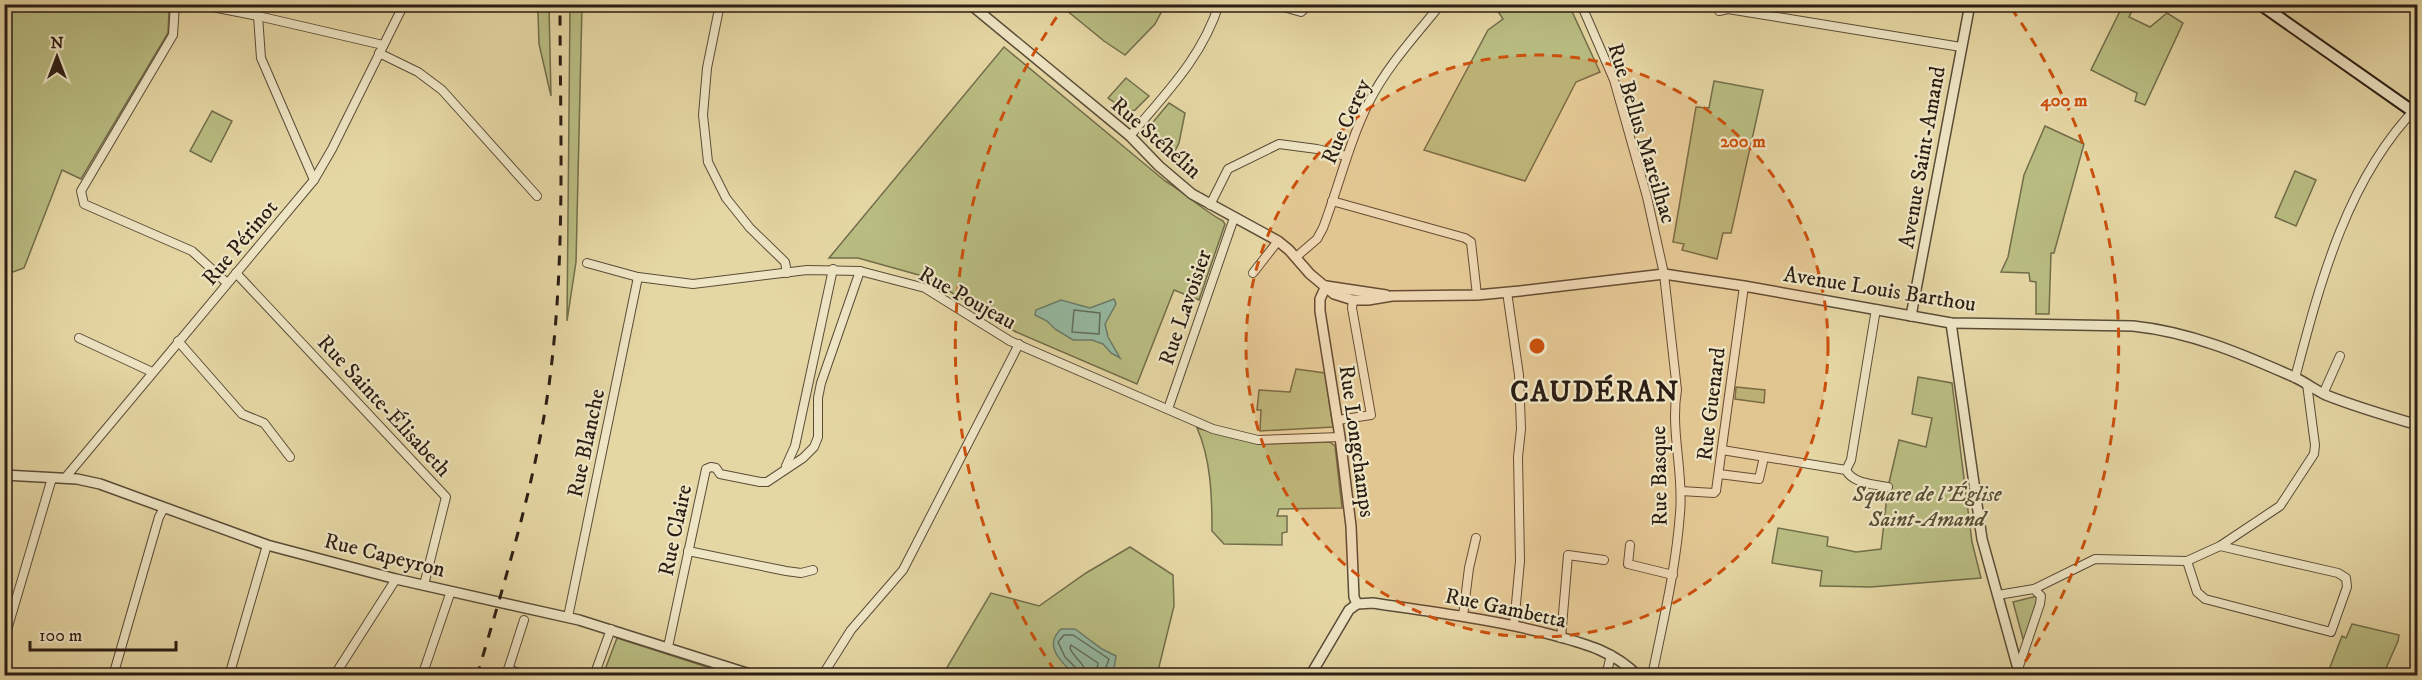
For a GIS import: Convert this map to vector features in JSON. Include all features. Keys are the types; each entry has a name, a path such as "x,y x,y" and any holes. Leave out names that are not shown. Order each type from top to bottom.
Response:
{"main road":[{"path":"2260,4 2416,111"}],"street":[{"path":"175,4 173,35 81,191 84,204 192,251 228,282"},
{"path":"197,4 258,16 381,49 442,90 537,196"},
{"name":"Rue Périnot","path":"65,478 314,180 332,149 404,4"},
{"path":"720,4 707,68 703,115 708,162 726,198 750,228 785,262 787,273"},
{"name":"Rue Stéhélin","path":"970,4 1130,136 1159,166 1192,194 1278,241 1310,274 1326,286"},
{"path":"1130,136 1187,69 1206,39 1219,4"},
{"path":"1273,4 1301,12 1310,4"},
{"name":"Rue Cerey","path":"1296,257 1317,239 1346,156 1370,99 1391,66 1441,4"},
{"name":"Rue Bellus Mareilhac","path":"1581,4 1614,80 1647,197 1665,274"},
{"name":"Avenue Saint-Amand","path":"1911,316 1970,4"},
{"path":"1719,11 1728,9 1961,47"},
{"path":"258,16 261,58 314,180"},
{"path":"2295,378 2325,274 2341,229 2382,151 2416,111"},
{"path":"1210,205 1228,169 1279,144 1346,156"},
{"path":"1332,201 1465,238 1471,242 1477,295"},
{"name":"Rue Lavoisier","path":"1168,409 1234,218"},
{"path":"1253,273 1278,241"},
{"name":"Rue Poujeau","path":"587,263 638,277 693,284 833,269 860,271 925,288 1019,344 1213,429 1258,440 1340,437"},
{"path":"783,470 795,446 833,269"},
{"name":"Rue Claire","path":"668,647 706,469 716,468 720,474 760,482 772,480 803,458 814,447 818,437 818,398 821,382 860,271"},
{"name":"Rue Sainte-Élisabeth","path":"236,273 446,496 424,585"},
{"name":"Avenue Louis Barthou","path":"1353,300 1392,296 1477,295 1665,274 1950,323 2133,326 2162,329 2231,350 2295,378 2324,394 2418,425"},
{"name":"Rue Basque","path":"1652,675 1673,575 1681,491 1674,408 1677,390 1665,274"},
{"name":"Rue Blanche","path":"568,617 638,277"},
{"path":"1326,286 1392,296"},
{"path":"1326,286 1334,294 1353,300 1352,308 1371,415 1338,420"},
{"name":"Rue Longchamps","path":"1326,286 1320,299 1320,311 1338,420 1351,526 1354,597 1357,603"},
{"name":"Rue Guenard","path":"1681,491 1714,494 1719,474 1744,286"},
{"path":"1507,292 1518,364 1521,429 1518,457 1520,561 1514,625"},
{"path":"1846,470 1851,460 1876,309"},
{"path":"1950,323 1982,539 2019,672"},
{"path":"79,338 152,372"},
{"path":"178,341 242,414 264,423 290,457"},
{"path":"822,675 851,630 903,570 1019,344"},
{"path":"2324,394 2340,356"},
{"path":"808,379 821,382"},
{"path":"1998,595 2034,589 2095,559 2187,561 2220,546 2280,506 2314,453 2315,445 2307,384"},
{"path":"1722,450 1846,470"},
{"path":"1719,474 1760,479 1764,457"},
{"path":"1846,470 1849,476 1856,480 1888,487"},
{"name":"Rue Capeyron","path":"4,475 65,478 100,484 267,544 396,579 611,628 740,673 756,675"},
{"path":"4,640 52,478"},
{"path":"113,675 159,517 164,508"},
{"path":"1463,616 1468,568 1476,538"},
{"path":"229,675 267,544"},
{"path":"1630,545 1628,564 1673,575"},
{"path":"2187,561 2197,592 2205,599 2331,632 2347,587 2346,578 2338,573 2220,546"},
{"path":"688,551 786,571 801,573 813,570"},
{"path":"1561,638 1568,555 1604,560"},
{"path":"334,675 396,579"},
{"path":"2019,672 2040,604 2041,596 2034,589"},
{"path":"422,675 451,591"},
{"path":"1310,675 1349,610 1357,603"},
{"name":"Rue Gambetta","path":"1357,603 1373,603 1514,625 1592,645 1611,655 1638,675"},
{"path":"524,620 507,672 528,675"},
{"path":"594,675 611,628"},
{"path":"1606,675 1611,655"}],"green space":[{"path":"89,4 95,7 96,4 166,5 169,12 168,33 81,179 62,170 24,268 13,272 4,269 5,5"},
{"path":"521,5 549,5 551,96 539,44 538,12 521,7"},
{"path":"570,5 582,5 576,262 567,321"},
{"path":"1060,5 1165,5 1155,24 1125,55"},
{"path":"1494,5 1569,5 1600,72 1576,82 1525,181 1424,150 1488,30 1503,19"},
{"path":"2123,5 2135,5 2129,17 2150,27 2167,13 2183,23 2145,105 2135,101 2137,93 2091,70"},
{"path":"1004,47 1165,181 1225,224 1199,300 1174,290 1137,384 1016,332 926,277 858,258 829,258"},
{"path":"1126,78 1149,96 1135,110 1129,112 1108,98"},
{"path":"1714,81 1763,90 1731,233 1723,233 1717,259 1682,250 1684,244 1673,242 1696,107 1709,108"},
{"path":"1169,103 1185,113 1179,143 1172,157 1153,141 1148,128"},
{"path":"212,111 232,121 211,162 190,151"},
{"path":"2045,126 2084,144 2054,253 2051,253 2049,314 2036,314 2036,282 2030,281 2029,273 2001,272 2008,257 2024,175"},
{"path":"2295,171 2316,180 2296,226 2275,217"},
{"path":"1296,369 1325,373 1333,427 1260,431 1261,410 1257,410 1259,390 1290,392"},
{"name":"Square de l'Église Saint-Amand","path":"1918,377 1952,383 1972,542 1981,578 1871,587 1820,586 1822,571 1772,563 1778,528 1828,537 1827,546 1856,552 1881,549 1888,487 1899,440 1926,447 1932,418 1912,414"},
{"path":"1736,387 1765,390 1764,403 1735,399"},
{"path":"1197,428 1258,444 1330,442 1335,446 1342,508 1279,509 1277,516 1287,516 1287,532 1282,533 1282,545 1224,544 1212,531 1208,465"},
{"path":"1130,547 1173,575 1174,606 1157,675 942,676 991,593 1039,606 1086,573"},
{"path":"2037,596 2038,599 2025,646 2013,602"},
{"path":"2352,624 2399,635 2383,675 2327,675 2342,636 2346,638"},
{"path":"617,638 732,675 603,675"}],"water":[{"path":"1114,299 1116,304 1105,324 1108,337 1120,358 1111,353 1103,344 1092,340 1073,340 1035,315 1036,310 1061,300 1090,308"},
{"path":"1061,629 1075,629 1102,649 1116,656 1114,668 1106,675 1075,675 1064,665 1054,648 1056,635"}],"railway":[{"path":"477,676 536,459 549,385 560,243 560,4"}],"district":[{"name":"CAUDÉRAN","path":"1595,391"}]}
